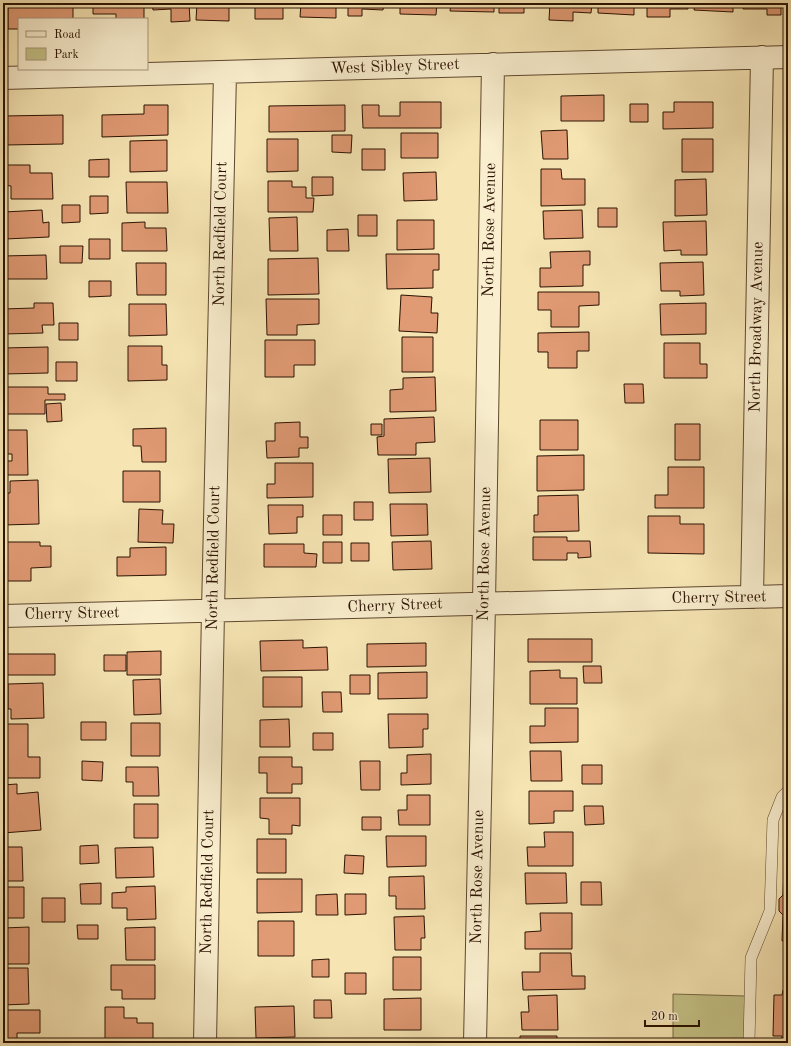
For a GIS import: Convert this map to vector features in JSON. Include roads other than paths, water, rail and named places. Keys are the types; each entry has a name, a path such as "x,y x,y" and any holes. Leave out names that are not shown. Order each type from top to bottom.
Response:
{"street":[{"name":"West Sibley Street","path":"3,78 225,73 788,56"},
{"name":"North Broadway Avenue","path":"752,597 762,57"},
{"name":"North Rose Avenue","path":"474,1043 484,603 493,64"},
{"name":"North Redfield Court","path":"205,1043 225,73"},
{"name":"Cherry Street","path":"3,616 788,596"}],"lane":[{"path":"749,1043 751,958 770,911 773,820 782,797 788,791"}]}
